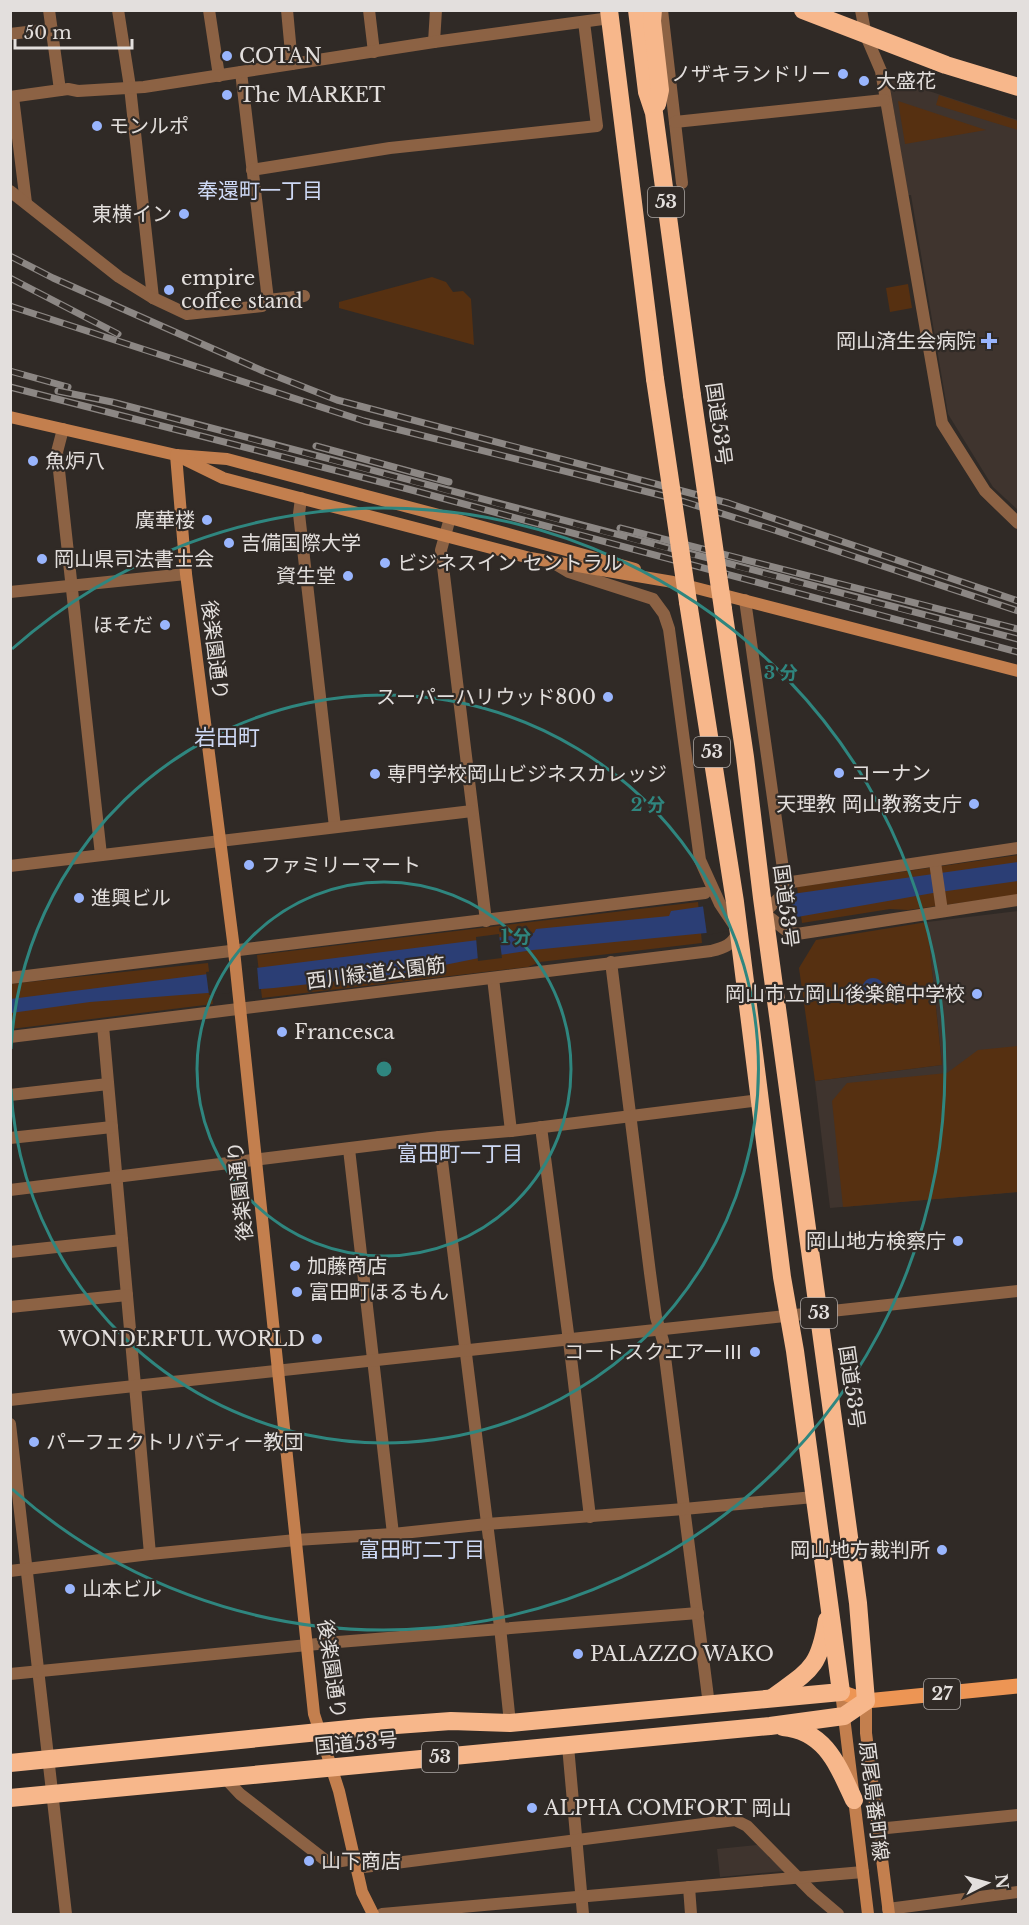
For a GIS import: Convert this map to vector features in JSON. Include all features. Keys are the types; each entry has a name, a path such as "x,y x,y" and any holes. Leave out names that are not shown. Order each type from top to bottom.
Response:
{"highway":[{"name":"国道53号","path":"10,1798 770,1726 844,1716 866,1701 858,1603 746,757 692,395 654,113 647,92 637,10"},
{"path":"654,10 652,21 660,90 654,113"},
{"path":"803,10 946,65 1018,87"},
{"name":"53","path":"610,14 655,379 688,602 728,903 738,930 782,1277 841,1692"},
{"path":"771,1698 802,1677 820,1656 829,1609"},
{"name":"国道53号","path":"10,1763 452,1721 510,1723 841,1692"},
{"path":"770,1726 795,1728 822,1743 837,1764 854,1800"}],"main road":[{"name":"27","path":"841,1692 866,1701 1018,1686"}],"street":[{"path":"49,10 60,90"},
{"path":"118,10 130,87 153,298"},
{"path":"209,10 219,75"},
{"path":"286,10 292,64"},
{"path":"369,10 374,52"},
{"path":"434,42 436,10"},
{"path":"662,10 682,183"},
{"path":"861,10 866,36 881,71 884,100 942,423 985,491 1018,523"},
{"path":"26,203 12,97 60,90 144,87 434,42 584,22 610,14"},
{"path":"252,170 390,148 597,126 584,22"},
{"path":"10,34 52,29"},
{"path":"242,72 268,300"},
{"path":"675,122 884,100"},
{"path":"10,191 119,277 153,298 187,314 262,306 268,300 304,296"},
{"path":"10,417 176,455 227,459 618,563 673,582"},
{"path":"63,429 57,452 101,855"},
{"path":"176,455 223,478 554,563 673,582 1018,670"},
{"name":"後楽園通り","path":"176,455 186,574 234,952 257,1159 314,1714 339,1791 362,1892 373,1914"},
{"path":"301,498 299,514 335,828"},
{"path":"450,518 441,550 486,921"},
{"path":"554,563 569,572 652,598 664,614 669,629 700,860 728,903"},
{"path":"10,592 186,574"},
{"path":"746,600 784,889 767,914 787,931 797,934 1018,900"},
{"path":"10,866 472,811"},
{"path":"784,889 935,867 1018,848"},
{"path":"935,867 942,911"},
{"path":"10,978 705,893"},
{"name":"西川緑道公園筋","path":"10,1037 723,949 735,939 738,930"},
{"path":"611,962 654,1306 660,1331 709,1705"},
{"path":"493,978 511,1131"},
{"path":"103,1026 150,1554"},
{"path":"10,1095 108,1084"},
{"path":"10,1190 760,1100"},
{"path":"10,1138 111,1127"},
{"path":"541,1127 590,1517"},
{"path":"439,1137 510,1723"},
{"path":"349,1149 393,1534"},
{"path":"10,1252 122,1240"},
{"path":"10,1400 1018,1291"},
{"path":"10,1307 127,1295"},
{"path":"10,1424 66,1914"},
{"path":"10,1571 150,1554 296,1540 393,1534 814,1497"},
{"path":"10,1674 308,1644 698,1613"},
{"name":"原尾島番町線","path":"841,1692 868,1914"},
{"name":"原尾島番町線","path":"866,1701 866,1733 888,1912"},
{"path":"568,1746 583,1914"},
{"path":"225,1778 240,1794 329,1863 355,1863 735,1821 747,1826 812,1892 838,1914"},
{"path":"877,1829 1018,1815"},
{"path":"382,1914 863,1872"},
{"path":"689,1887 691,1914"},
{"path":"888,1912 1018,1892"}],"shaded area":[{"path":"892,79 1018,120 1018,510 993,487 948,414 911,195 908,195 890,87"},
{"path":"939,95 1018,121 1018,130 936,105"},
{"path":"898,101 986,130 905,144"},
{"path":"432,277 446,282 453,292 463,291 471,299 474,345 339,308 339,302"},
{"path":"908,284 912,308 890,312 886,288"},
{"path":"1018,855 1018,895 908,910 890,909 802,923 797,887"},
{"path":"698,902 702,943 540,962 528,967 262,998 257,955"},
{"name":"岡山市立岡山後楽館中学校","path":"1018,911 1018,1192 830,1208 815,1081 942,1065 927,922"},
{"path":"927,922 942,1065 815,1081 799,968 816,940"},
{"path":"208,963 213,1004 11,1029 10,984"},
{"name":"岡山市立岡山後楽館中学校","path":"1018,1046 1018,1192 843,1207 832,1101 847,1083 947,1073 978,1050"},
{"path":"757,1845 770,1854 768,1857 783,1868 783,1871 720,1877 717,1849"}],"water":[{"path":"1018,862 1018,881 933,893 706,933 533,950 400,974 274,988 90,1002 11,1013 10,999 534,933 536,929 669,916 671,911"},
{"path":"873,978 881,981 884,989 881,997 873,1000 865,997 862,989 865,981"}],"pier":[{"path":"790,893 794,919 707,935 703,906"},
{"path":"499,934 502,958 478,961 476,937"},
{"path":"257,966 259,990 209,995 206,972"}],"railway":[{"path":"10,256 53,278 263,371 337,400 728,503 1018,601"},
{"path":"10,278 118,334"},
{"path":"10,306 364,421 672,498 1018,611"},
{"path":"10,371 68,387"},
{"path":"10,387 404,488 1018,652"},
{"path":"58,391 112,402 1018,639"},
{"path":"316,446 449,482"},
{"path":"620,528 1018,629"}],"place":[{"name":"COTAN","path":"227,56"},
{"name":"ノザキランドリー","path":"843,74"},
{"name":"大盛花","path":"864,81"},
{"name":"The MARKET","path":"227,95"},
{"name":"モンルポ","path":"97,126"},
{"name":"東横イン","path":"184,214"},
{"name":"empire coffee stand","path":"169,290"},
{"name":"岡山済生会病院","path":"989,341"},
{"name":"魚炉八","path":"33,461"},
{"name":"廣華楼","path":"207,520"},
{"name":"吉備国際大学","path":"229,543"},
{"name":"岡山県司法書士会","path":"42,559"},
{"name":"ビジネスイン セントラル","path":"385,563"},
{"name":"資生堂","path":"348,576"},
{"name":"ほそだ","path":"165,625"},
{"name":"スーパーハリウッド800","path":"608,697"},
{"name":"コーナン","path":"839,773"},
{"name":"専門学校岡山ビジネスカレッジ","path":"375,774"},
{"name":"天理教 岡山教務支庁","path":"974,804"},
{"name":"ファミリーマート","path":"249,865"},
{"name":"進興ビル","path":"79,898"},
{"name":"岡山市立岡山後楽館中学校","path":"977,994"},
{"name":"Francesca","path":"282,1032"},
{"name":"岡山地方検察庁","path":"958,1241"},
{"name":"加藤商店","path":"295,1266"},
{"name":"富田町ほるもん","path":"297,1292"},
{"name":"WONDERFUL WORLD","path":"317,1339"},
{"name":"コートスクエアーⅢ","path":"755,1352"},
{"name":"パーフェクトリバティー教団","path":"34,1442"},
{"name":"岡山地方裁判所","path":"942,1550"},
{"name":"山本ビル","path":"70,1589"},
{"name":"PALAZZO WAKO","path":"578,1654"},
{"name":"ALPHA COMFORT 岡山","path":"532,1808"},
{"name":"山下商店","path":"309,1861"}],"district":[{"name":"奉還町一丁目","path":"260,191"},
{"name":"岩田町","path":"227,737"},
{"name":"富田町一丁目","path":"460,1154"},
{"name":"富田町二丁目","path":"422,1550"}]}
